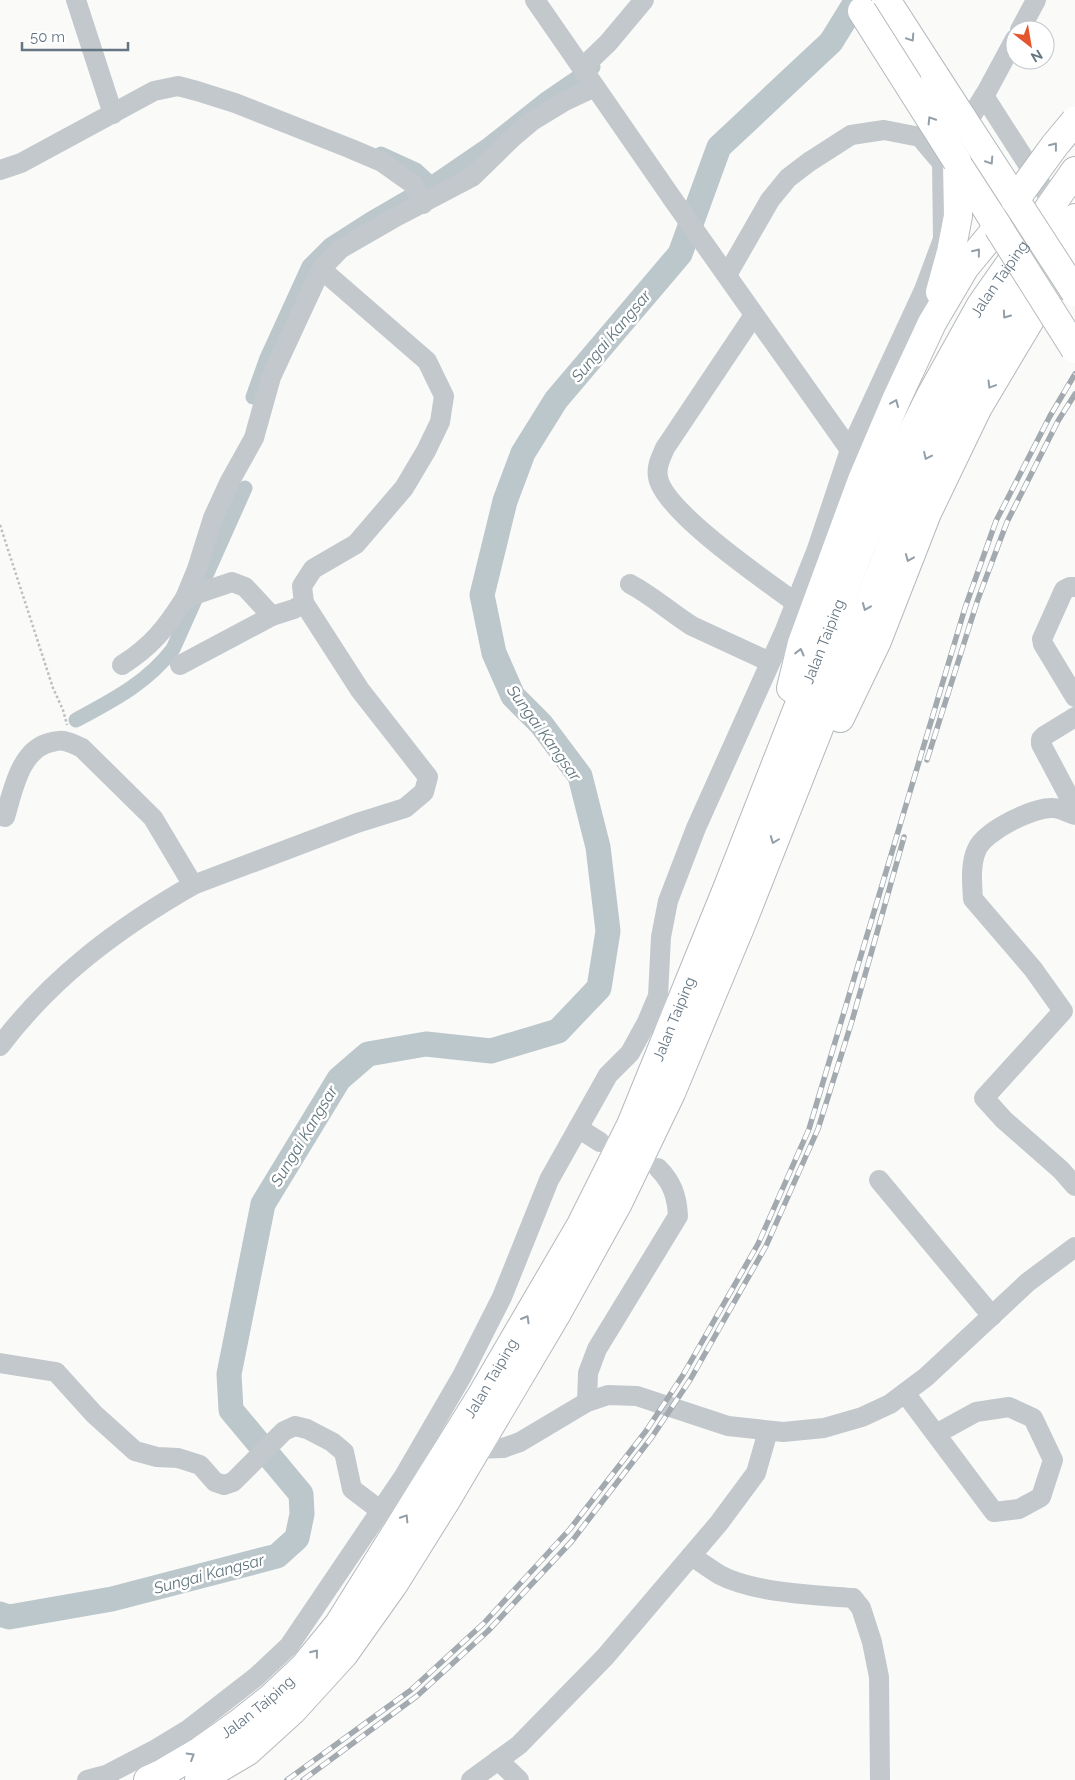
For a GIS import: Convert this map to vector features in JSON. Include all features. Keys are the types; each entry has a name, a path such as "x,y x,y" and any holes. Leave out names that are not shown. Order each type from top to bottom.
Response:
{"highway":[{"path":"856,0 949,162 998,227 1075,349"},
{"path":"790,800 815,764 835,728 877,641 927,513 978,407 1043,298 1071,274 1015,200 886,0"},
{"path":"780,751 788,698 802,643 862,480 932,323 966,267 998,227 1015,200 1075,121"},
{"path":"932,323 951,252 958,216 949,162"},
{"name":"Jalan Taiping","path":"148,1780 200,1751 271,1698 303,1668 339,1624 480,1398 581,1226 630,1125 727,889 862,544 894,469 931,395 981,305 1075,171"},
{"name":"Jalan Taiping","path":"199,1780 248,1751 292,1712 344,1654 393,1585 557,1313 608,1220 671,1093 741,925 926,458 978,355 1075,218"}],"street":[{"path":"76,0 113,114"},
{"path":"535,0 850,450"},
{"path":"122,665 156,639 188,597 213,518 230,481 254,438 271,377 321,269 340,249 392,219 419,196 472,177 512,137 532,121 565,101 589,78 608,43 644,0"},
{"path":"1025,20 1036,0"},
{"path":"87,1780 106,1775 189,1729 256,1677 289,1646 404,1476 466,1367 502,1297 549,1180 608,1075 630,1053 647,1022 658,996 661,937 668,901 696,828 796,603 817,549 850,450 924,290 942,239 949,162 1005,57"},
{"path":"0,170 21,163 154,91 178,86 234,103 382,162 419,196"},
{"path":"984,96 1052,202"},
{"path":"724,270 770,200 788,178 851,135 884,130 920,137 949,162"},
{"path":"0,1046 52,986 90,952 193,885 357,823 405,808 424,792 428,778 360,690 304,603 302,586 312,569 356,544 404,488 426,451 440,422 444,396 427,361 321,269"},
{"path":"754,315 665,448 657,466 658,478 663,489 674,504 703,533 796,603"},
{"path":"188,597 232,582 245,587 272,616"},
{"path":"630,584 648,594 692,626 770,662"},
{"path":"1075,587 1064,590 1043,635 1043,644 1075,697"},
{"path":"180,665 272,616 294,609 304,603"},
{"path":"1072,797 1041,744 1041,739 1075,717"},
{"path":"5,817 19,771 32,752 47,743 62,740 82,748 153,818 193,885"},
{"path":"1075,815 1053,808 1030,813 986,836 977,849 973,863 973,899 1033,969 1069,1018 984,1098 1004,1120 1060,1170 1075,1186"},
{"path":"578,1128 600,1142"},
{"path":"588,1402 588,1373 597,1348 678,1216 678,1203 674,1192 668,1179 658,1168"},
{"path":"880,1180 992,1316"},
{"path":"476,1449 503,1448 520,1442 588,1402 608,1395 637,1396 728,1426 768,1431 783,1432 824,1428 862,1417 890,1404 926,1377 1028,1282 1075,1247"},
{"path":"0,1363 56,1372 94,1414 135,1450 157,1457 178,1458 200,1464 215,1482 224,1486 233,1482 284,1432 295,1426 307,1429 332,1442 344,1452 352,1490 381,1511"},
{"path":"905,1393 994,1512 1019,1509 1042,1497 1053,1460 1033,1418 1009,1407 976,1412 936,1434"},
{"path":"471,1780 519,1745 605,1657 720,1523 756,1473 768,1431"},
{"path":"691,1556 721,1575 743,1584 799,1594 853,1598 861,1608 872,1642 879,1677 880,1780"},
{"path":"498,1760 519,1780"}],"path":[{"path":"0,525 53,688 63,710 72,744"}],"waterway":[{"name":"Sungai Kangsar","path":"0,1614 9,1617 112,1599 277,1556 297,1538 302,1514 301,1494 231,1410 229,1374 263,1204 339,1079 368,1054 426,1044 491,1051 558,1031 599,988 608,931 598,847 580,776 541,724 513,696 494,653 482,595 505,501 523,453 556,400 680,254 719,147 831,42 857,0"},
{"path":"253,397 267,358 309,266 330,245 431,184 488,145 546,99 593,67"},
{"path":"381,154 416,170 431,184"},
{"path":"76,720 129,690 152,672 173,649 245,488"}],"railway":[{"path":"287,1780 411,1690 484,1623 570,1529 646,1431 683,1375 758,1244 809,1129 965,608 996,521 1050,416 1075,374"},
{"path":"927,760 978,599 1007,522 1058,421 1075,394"},
{"path":"303,1780 417,1696 488,1631 572,1541 652,1437 690,1380 766,1246 818,1129 852,1021 904,837"}]}
